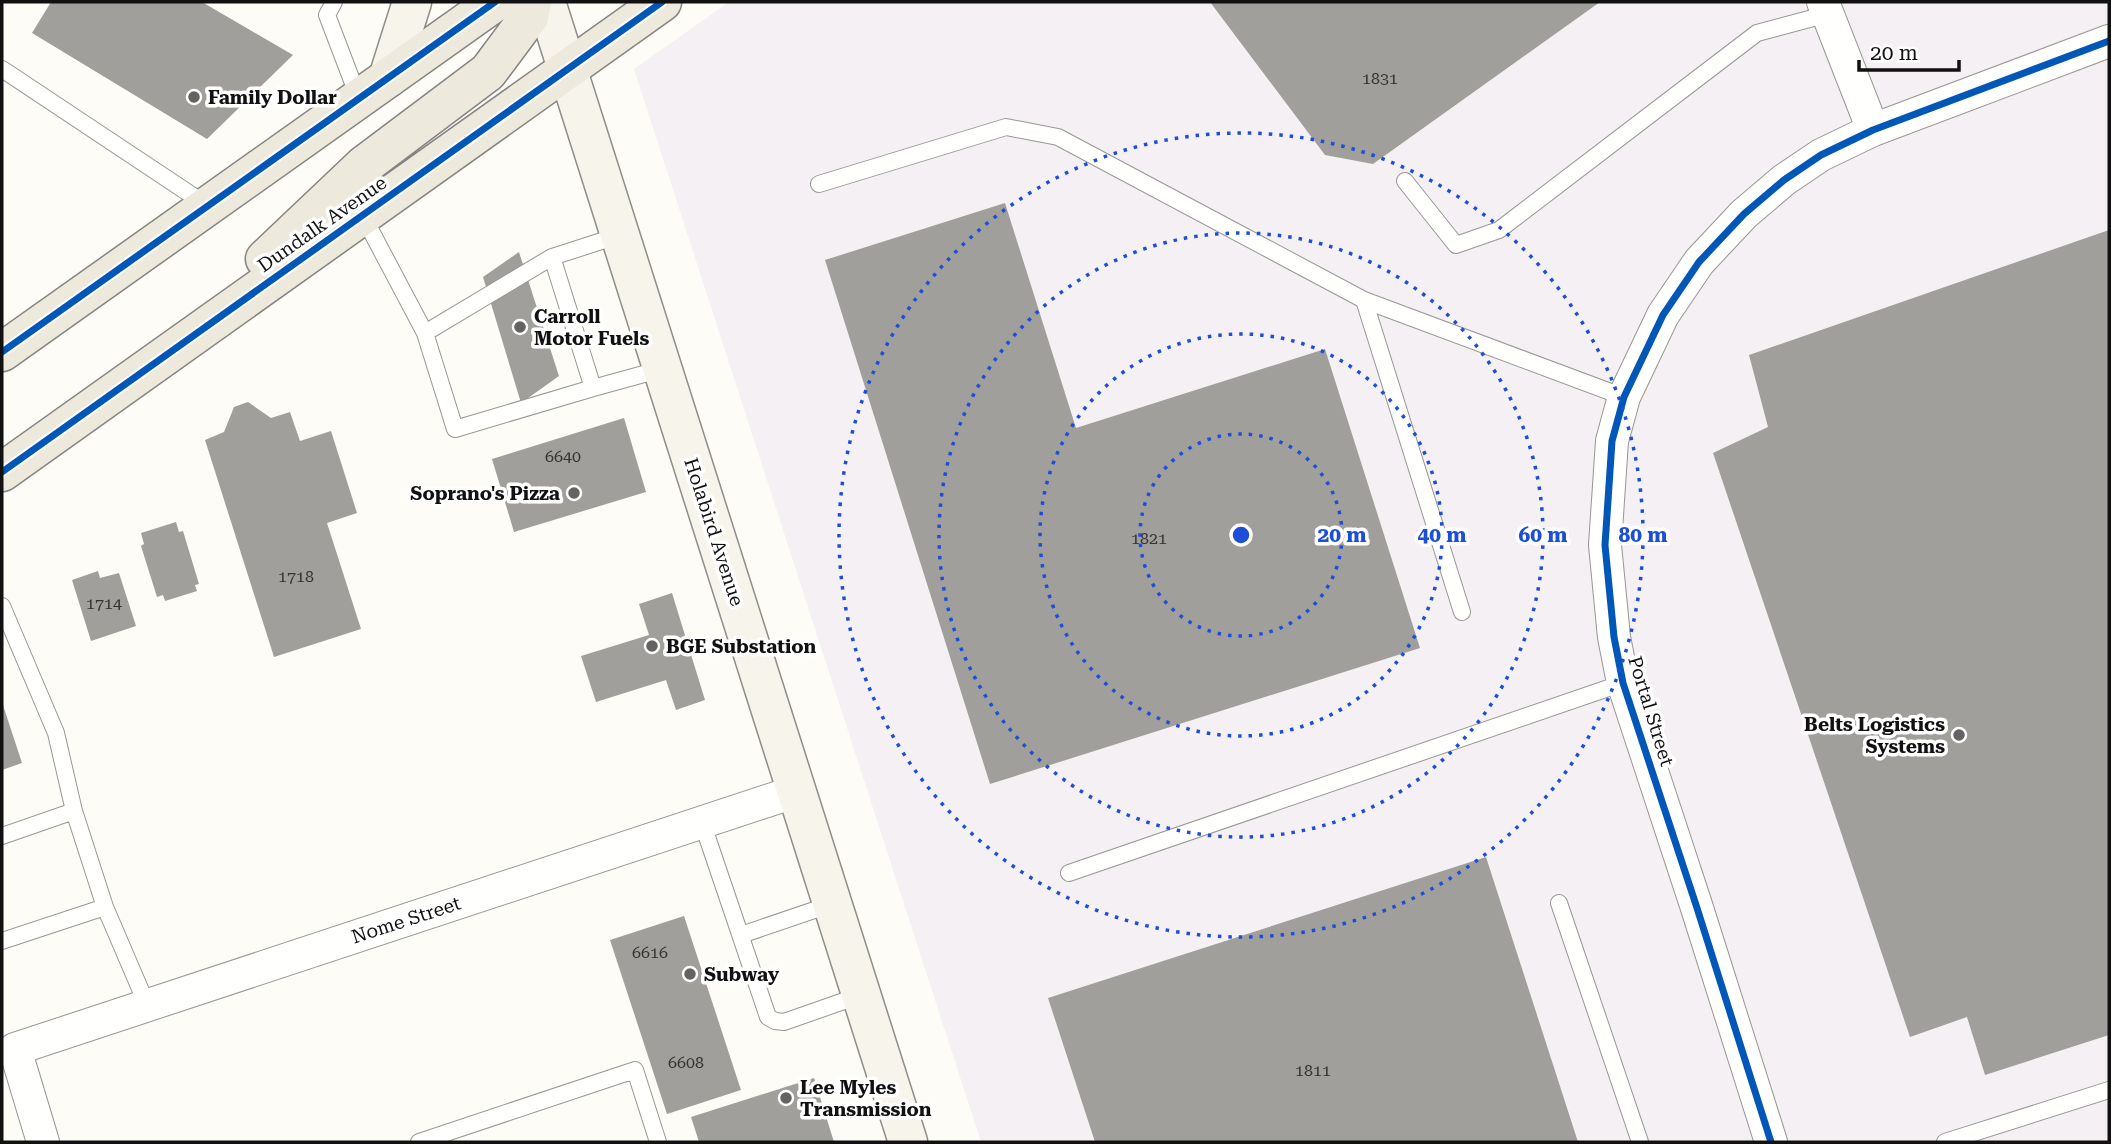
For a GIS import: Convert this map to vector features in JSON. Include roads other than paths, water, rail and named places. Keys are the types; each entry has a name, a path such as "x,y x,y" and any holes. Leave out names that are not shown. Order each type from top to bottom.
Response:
{"main road":[{"path":"374,89 412,2"},
{"path":"2,352 495,2"},
{"path":"165,355 363,166 488,72 529,17 532,2"},
{"name":"Holabird Avenue","path":"546,2 565,69 908,1142"},
{"name":"Dundalk Avenue","path":"2,472 662,2"}],"street":[{"path":"1825,8 1873,130"},
{"name":"Portal Street","path":"1766,1141 1693,895 1623,683 1614,637 1605,545 1612,441 1624,397 1663,315 1699,262 1735,223 1784,180 1822,155 1873,130 2109,41"},
{"name":"Nome Street","path":"8,1051 797,791"},
{"path":"8,1051 43,1142"}],"lane":[{"path":"334,2 327,15 374,89"},
{"path":"1405,181 1456,245 1499,230 1757,33 1825,8"},
{"path":"2,69 208,206"},
{"path":"819,184 1006,127 1058,138 1364,300 1624,397"},
{"path":"362,214 425,333 455,429 662,369"},
{"path":"425,333 552,257 620,235"},
{"path":"552,257 593,388"},
{"path":"1364,300 1462,612"},
{"path":"2,606 56,733 74,811 104,907 146,1005"},
{"path":"1069,873 1623,683"},
{"path":"2,836 74,811"},
{"path":"702,822 768,1017 784,1022 861,995"},
{"path":"1559,903 1640,1142"},
{"path":"741,935 832,904"},
{"path":"2,941 104,907"},
{"path":"419,1142 635,1070 658,1142"},
{"path":"1945,1142 2109,1090"}],"place":[{"name":"Family Dollar","path":"194,97"},
{"name":"Carroll Motor Fuels","path":"520,327"},
{"name":"Soprano's Pizza","path":"574,493"},
{"name":"BGE Substation","path":"652,646"},
{"name":"Belts Logistics Systems","path":"1959,735"},
{"name":"Subway","path":"690,974"},
{"name":"Lee Myles Transmission","path":"786,1098"}]}
